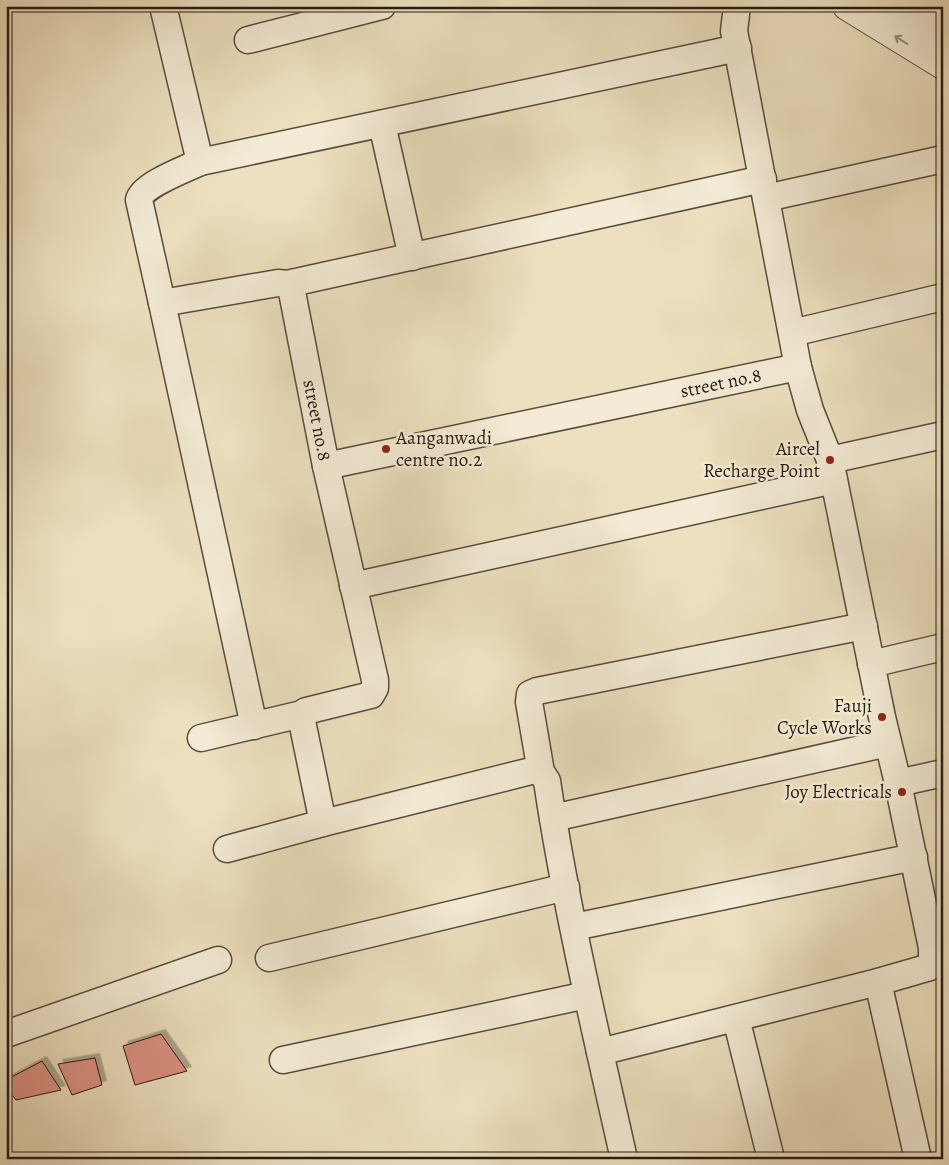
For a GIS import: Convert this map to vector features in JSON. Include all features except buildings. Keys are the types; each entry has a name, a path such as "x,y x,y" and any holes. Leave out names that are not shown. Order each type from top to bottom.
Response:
{"street":[{"path":"163,6 200,162"},
{"path":"248,40 382,6"},
{"path":"600,1052 878,982 927,969 932,964 932,948 914,857 871,664 832,470 810,410 798,368 734,31 737,6"},
{"path":"847,6 941,53"},
{"path":"899,12 943,11"},
{"path":"899,12 941,53"},
{"path":"254,726 139,200 140,194 148,188 200,162 738,48"},
{"path":"382,124 412,257"},
{"path":"162,302 278,283 287,284 412,257 764,189 943,159"},
{"name":"street no.8","path":"287,284 292,292 326,466 798,368"},
{"path":"792,333 943,297"},
{"path":"353,586 832,470 943,435"},
{"path":"201,738 371,695 375,688 375,680 326,466"},
{"path":"624,1159 587,995 547,781 541,772 529,702 530,694 538,690 864,626"},
{"path":"871,664 943,647"},
{"path":"302,714 323,823"},
{"path":"553,818 888,743"},
{"path":"227,849 535,770 541,772"},
{"path":"898,783 943,774"},
{"path":"574,927 914,857"},
{"path":"269,958 566,887"},
{"path":"6,1034 218,960"},
{"path":"878,982 918,1159"},
{"path":"283,1060 587,995"},
{"path":"736,1018 771,1159"}],"place":[{"name":"Aanganwadi centre no.2","path":"386,449"},
{"name":"Aircel Recharge Point","path":"830,460"},
{"name":"Fauji Cycle Works","path":"882,717"},
{"name":"Joy Electricals","path":"902,792"}]}
